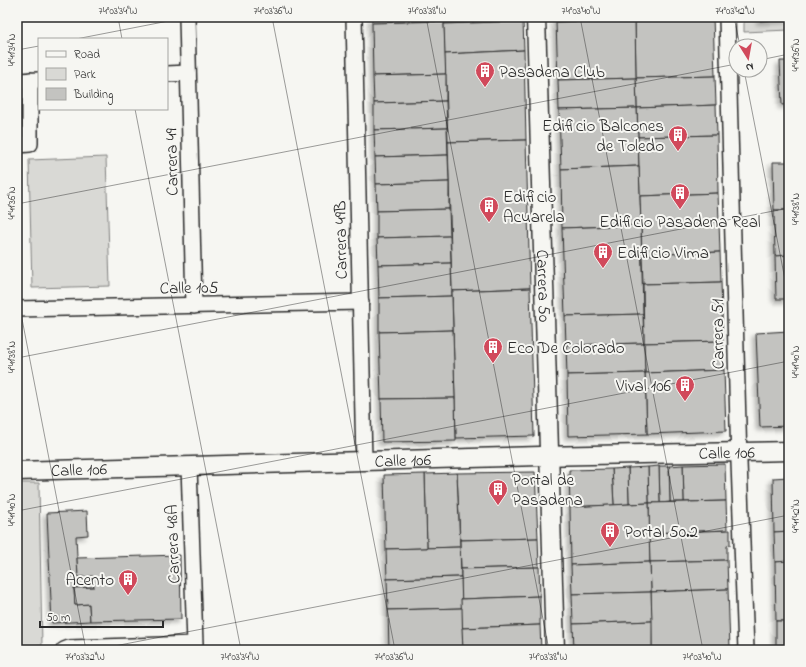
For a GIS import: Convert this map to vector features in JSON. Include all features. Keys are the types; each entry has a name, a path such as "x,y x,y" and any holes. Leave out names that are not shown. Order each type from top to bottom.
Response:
{"street":[{"name":"Carrera 49","path":"187,17 194,306"},
{"name":"Carrera 49B","path":"354,17 364,461"},
{"name":"Carrera 50","path":"536,17 555,650"},
{"name":"Carrera 51","path":"727,17 738,452 746,650"},
{"path":"168,74 188,72"},
{"path":"24,144 29,80"},
{"name":"Calle 105","path":"17,309 361,302"},
{"name":"Calle 106","path":"17,471 789,451"},
{"name":"Carrera 48A","path":"64,650 69,648 195,644 189,466"}],"green space":[{"path":"744,17 789,17 789,30 744,32"},
{"path":"17,83 23,83 25,136 17,137"},
{"path":"106,157 110,286 32,288 29,160"},
{"path":"17,483 39,483 42,646 17,647"}],"building":[{"path":"372,17 444,17 444,21 372,23"},
{"path":"444,17 523,17 523,21 444,24"},
{"path":"556,17 635,17 635,19 556,22"},
{"path":"635,17 713,17 635,19"},
{"path":"713,17 715,76 636,78 635,19"},
{"path":"760,17 789,17 789,19 760,21"},
{"path":"635,19 636,78 558,80 556,22"},
{"path":"444,21 446,74 373,76 372,23"},
{"path":"523,21 524,50 445,54 444,24"},
{"name":"Pasadena Club","path":"524,50 526,140 448,142 445,54"},
{"path":"780,61 789,61 789,104 782,105"},
{"path":"446,74 446,101 374,103 373,76"},
{"path":"715,76 716,105 637,108 636,78"},
{"path":"636,78 637,108 559,110 558,80"},
{"path":"446,101 447,128 374,130 374,103"},
{"path":"716,105 717,135 638,137 637,108"},
{"path":"637,108 639,166 561,169 559,110"},
{"path":"447,128 448,155 375,157 374,130"},
{"name":"Edificio Balcones de Toledo","path":"717,135 718,193 640,196 638,137"},
{"name":"Edificio Acuarela","path":"526,140 530,288 452,291 448,142"},
{"path":"448,155 449,182 376,184 375,157"},
{"path":"773,162 789,162 789,210 774,210"},
{"path":"639,166 641,225 562,228 561,169"},
{"path":"449,182 449,209 377,211 376,184"},
{"name":"Edificio Pasadena Real","path":"718,193 720,252 642,255 640,196"},
{"path":"449,209 450,236 377,238 377,211"},
{"path":"774,210 789,210 789,255 775,256"},
{"name":"Edificio Vima","path":"641,225 643,314 565,316 562,228"},
{"path":"450,236 451,263 378,265 377,238"},
{"path":"720,252 721,282 643,284 642,255"},
{"path":"789,255 789,299 776,299 775,256"},
{"path":"451,263 452,296 379,298 378,265"},
{"path":"721,282 723,341 644,343 643,284"},
{"name":"Eco De Colorado","path":"530,288 534,436 456,438 452,291"},
{"path":"452,296 453,330 379,332 379,298"},
{"path":"643,314 644,343 566,345 565,316"},
{"path":"453,330 455,398 381,399 379,332"},
{"path":"789,331 789,426 760,427 756,333"},
{"path":"723,341 724,370 645,373 644,343"},
{"path":"644,343 645,373 567,375 566,345"},
{"name":"Vival 106","path":"724,370 726,431 647,434 645,373"},
{"path":"645,373 647,434 568,436 567,375"},
{"path":"455,398 456,441 382,442 381,399"},
{"path":"725,464 726,501 684,502 683,465"},
{"path":"683,465 684,502 670,502 669,466"},
{"path":"659,466 669,466 670,502 660,503"},
{"path":"659,466 660,503 649,503 648,467"},
{"path":"648,467 649,503 629,504 628,468"},
{"path":"628,468 629,504 614,505 612,469"},
{"path":"612,469 614,505 570,507 569,470"},
{"name":"Portal de Pasadena","path":"535,472 538,538 460,540 457,473"},
{"path":"457,473 460,547 427,548 425,474"},
{"path":"425,474 427,548 386,549 384,475"},
{"path":"789,477 789,531 774,532 773,478"},
{"path":"726,501 727,530 649,533 649,503"},
{"name":"Portal 50.2","path":"649,503 650,562 571,565 570,507"},
{"path":"87,511 88,535 76,536 78,577 93,576 94,587 74,588 75,605 89,604 90,621 52,623 47,513"},
{"path":"730,530 730,545 727,546 727,560 650,562 649,533"},
{"path":"789,531 789,561 775,562 774,532"},
{"path":"538,538 539,567 461,569 460,540"},
{"path":"460,547 461,577 387,579 386,549"},
{"name":"Acento","path":"180,555 181,619 90,621 89,604 75,605 74,588 94,587 93,576 78,577 77,558"},
{"path":"727,560 728,589 651,592 650,562"},
{"path":"789,561 789,621 776,621 775,562"},
{"path":"650,562 651,592 572,594 571,565"},
{"path":"539,567 540,596 461,599 461,569"},
{"path":"461,577 462,608 388,610 387,579"},
{"path":"728,589 730,649 652,650 651,592"},
{"path":"651,592 652,621 573,624 572,594"},
{"path":"540,596 540,625 462,628 461,599"},
{"path":"462,608 463,650 389,650 388,610"},
{"path":"652,621 652,650 574,650 573,624"},
{"path":"776,621 789,621 789,650 776,650"},
{"path":"540,625 541,650 463,650 462,628"}],"place":[{"name":"Pasadena Club","path":"485,88"},
{"name":"Edificio Balcones de Toledo","path":"678,152"},
{"name":"Edificio Pasadena Real","path":"680,210"},
{"name":"Edificio Acuarela","path":"489,223"},
{"name":"Edificio Vima","path":"603,269"},
{"name":"Eco De Colorado","path":"493,364"},
{"name":"Vival 106","path":"685,402"},
{"name":"Portal de Pasadena","path":"498,506"},
{"name":"Portal 50.2","path":"610,548"},
{"name":"Acento","path":"128,596"}]}
